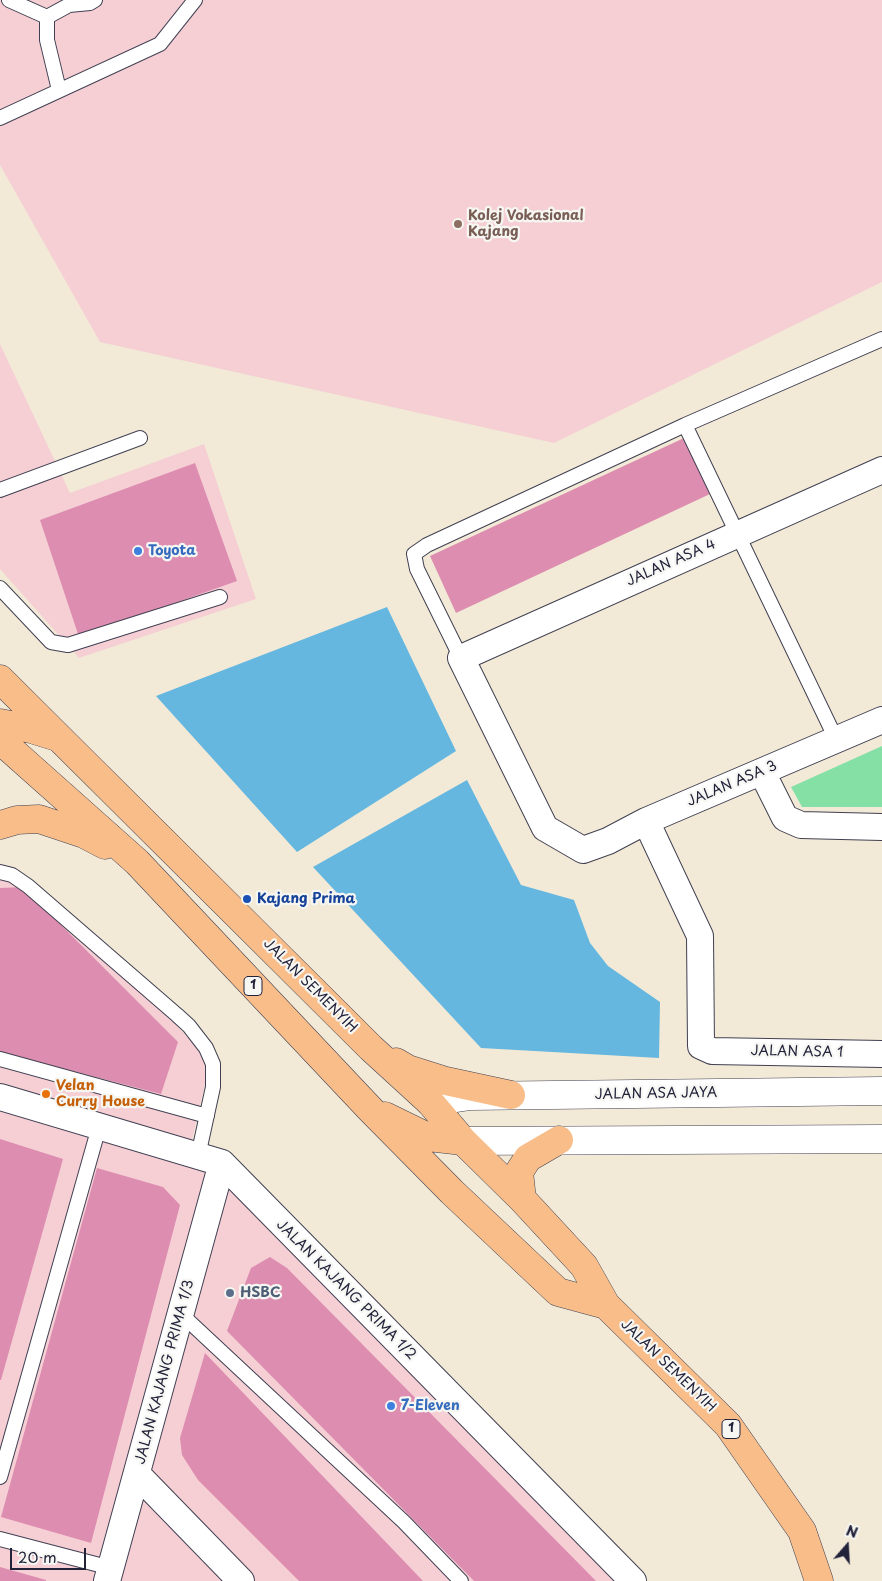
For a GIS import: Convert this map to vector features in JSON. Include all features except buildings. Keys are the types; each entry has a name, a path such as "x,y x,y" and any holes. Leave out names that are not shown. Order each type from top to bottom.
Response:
{"main road":[{"name":"JALAN SEMENYIH","path":"0,679 371,1048 430,1102 463,1141 522,1199 584,1266 606,1305 728,1425 802,1531 819,1581"},
{"path":"0,740 0,722 30,729 63,740"},
{"name":"JALAN SEMENYIH","path":"0,740 137,862 370,1109 452,1192 558,1292 606,1305"},
{"path":"0,826 17,820 38,819 56,823 84,834 137,862"},
{"path":"371,1048 408,1069 446,1081 511,1095"},
{"path":"430,1102 426,1119 428,1136 452,1192"},
{"path":"370,1109 428,1136 463,1141"},
{"path":"522,1199 519,1172 528,1158 559,1140"}],"street":[{"name":"JALAN ASA 4","path":"461,658 882,470"},
{"name":"JALAN ASA 3","path":"461,658 546,828 583,850 608,841 646,821 882,720"},
{"path":"762,772 785,818 801,825 882,827"},
{"name":"JALAN ASA 1","path":"646,821 700,936 700,1046 712,1051 882,1054"},
{"name":"JALAN ASA JAYA","path":"430,1102 470,1096 511,1095 882,1091"},
{"name":"JALAN KAJANG PRIMA 1/2","path":"0,1097 222,1163 633,1581"},
{"path":"463,1141 882,1139"},
{"name":"JALAN KAJANG PRIMA 1/3","path":"109,1574 222,1163"},
{"path":"137,1474 241,1581"}],"lane":[{"path":"9,0 46,17"},
{"path":"46,17 68,5 90,3 95,0"},
{"path":"0,118 160,44 195,0"},
{"path":"46,17 47,40 60,90"},
{"path":"461,658 417,569 414,554 427,545 685,425 882,339"},
{"path":"685,425 836,739"},
{"path":"0,490 140,438"},
{"path":"0,588 51,642 68,645 220,597"},
{"path":"0,872 12,875 28,886 189,1026 206,1048 213,1064 213,1087 198,1156"},
{"path":"0,1058 207,1116"},
{"path":"0,1477 100,1127"},
{"path":"181,1314 404,1522 461,1581"},
{"path":"0,1539 109,1574"}],"shaded area":[{"name":"Kolej Vokasional Kajang","path":"0,0 882,0 882,282 554,443 100,342 0,165"},
{"path":"0,344 70,493 204,444 256,599 79,658 0,569"},
{"path":"0,877 14,881 172,1020 202,1054 208,1071 187,1162 229,1182 619,1581 0,1581"}],"green space":[{"path":"882,746 882,807 802,807 791,787"}],"water":[{"path":"387,607 456,751 297,852 156,696"},
{"path":"467,780 521,885 574,900 590,943 608,966 660,1002 659,1058 481,1048 313,867"}],"place":[{"name":"Kolej Vokasional Kajang","path":"458,224"},
{"name":"Toyota","path":"138,551"},
{"name":"Kajang Prima","path":"247,899"},
{"name":"Velan Curry House","path":"46,1094"},
{"name":"HSBC","path":"230,1293"},
{"name":"7-Eleven","path":"391,1406"}]}
